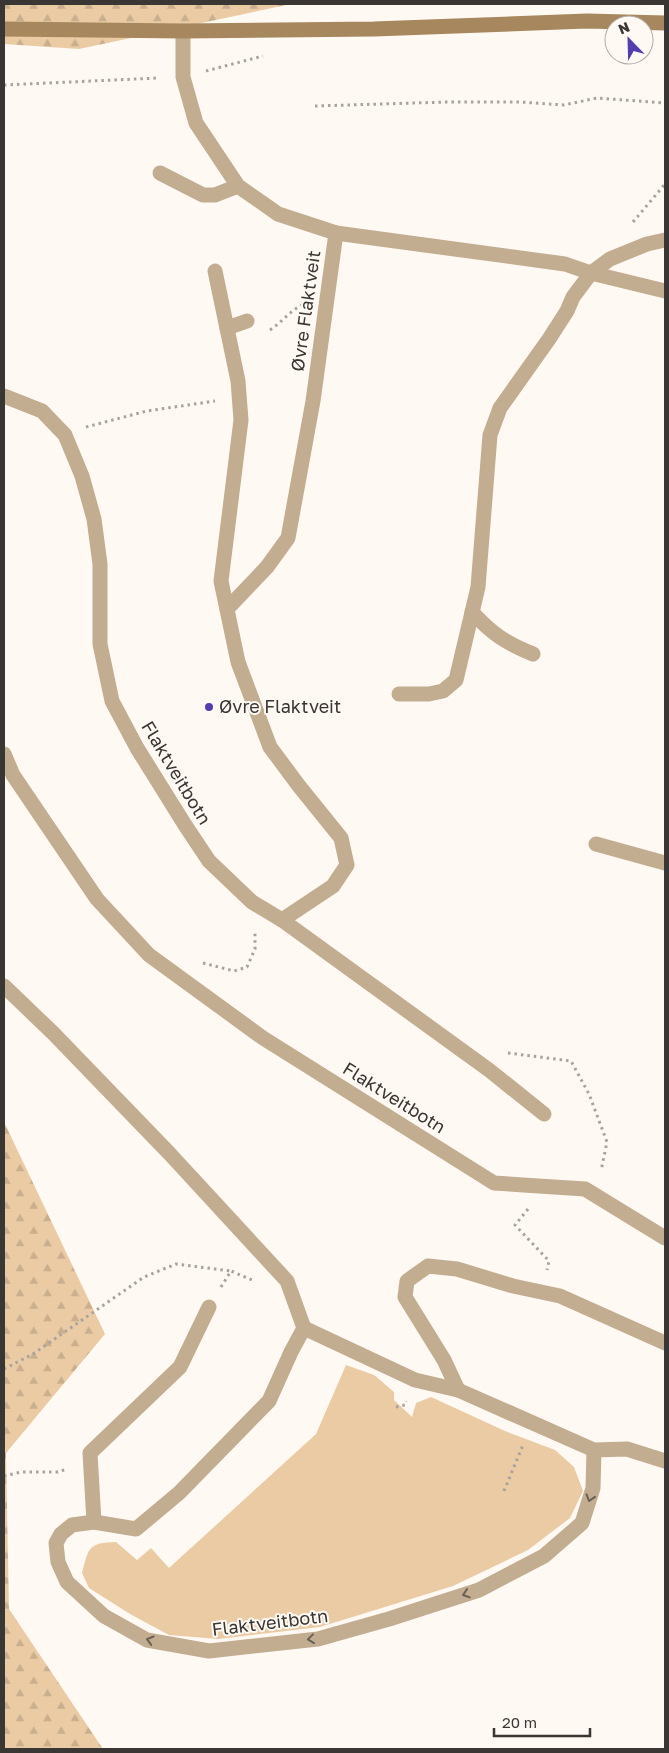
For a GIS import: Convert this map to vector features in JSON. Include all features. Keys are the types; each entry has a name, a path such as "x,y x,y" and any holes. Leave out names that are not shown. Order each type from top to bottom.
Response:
{"main road":[{"path":"4,29 183,31 374,28 587,21 665,23"}],"street":[{"name":"Øvre Flaktveit","path":"183,31 183,77 196,123 238,186 278,214 336,233 565,264 591,273 665,292"},
{"path":"160,173 203,195 215,195 238,186"},
{"name":"Øvre Flaktveit","path":"227,609 267,567 288,538 313,401 336,233"},
{"path":"399,694 429,694 443,691 456,680 478,587 490,435 500,408 549,339 567,311 573,297 591,273 610,259 647,244 665,240"},
{"path":"215,271 238,381 241,420 222,581 238,662 270,746 341,838 347,865 333,886 282,920"},
{"path":"227,328 247,321"},
{"name":"Flaktveitbotn","path":"4,396 42,411 65,436 82,476 94,519 100,564 100,644 112,701 137,748 209,861 252,902 282,920 489,1070 544,1114"},
{"path":"472,612 503,641 533,654"},
{"name":"Flaktveitbotn","path":"4,754 13,775 97,899 149,954 264,1038 494,1183 586,1189 665,1238"},
{"path":"596,844 665,863"},
{"path":"4,986 169,1153 287,1281 304,1328 415,1380 458,1390 531,1424 594,1450 627,1449 665,1461"},
{"path":"458,1390 444,1360 405,1297 407,1281 428,1266 457,1269 513,1286 560,1296 665,1343"},
{"path":"94,1522 90,1453 180,1367 209,1307"},
{"name":"Flaktveitbotn","path":"304,1328 269,1401 180,1493 136,1529 94,1522 72,1525 61,1534 56,1543 58,1562 67,1582 104,1616 147,1640 209,1651 318,1639 389,1619 479,1590 544,1556 582,1523 593,1488 594,1450"}],"path":[{"path":"4,85 183,77"},
{"path":"315,106 466,102 520,102 564,105 597,98 636,99 665,103"},
{"path":"232,350 271,330 284,320 292,310 327,291"},
{"path":"65,436 95,424 147,411 216,400"},
{"path":"198,962 234,971 247,967 255,949 255,923 252,902"},
{"path":"489,1070 502,1052 571,1061 589,1094 607,1142 596,1195"},
{"path":"513,1286 526,1276 547,1270 549,1261 515,1225 522,1214 551,1187"},
{"path":"4,1369 33,1354 144,1277 176,1264 231,1271 275,1288 287,1281"},
{"path":"209,1307 231,1271"},
{"path":"504,1491 531,1424"},
{"path":"4,1476 22,1472 58,1472 72,1467 90,1453"}],"green space":[{"path":"4,4 291,4 79,49 4,44"},
{"path":"4,1122 105,1334 6,1453 9,1609 103,1749 4,1749"},
{"path":"346,1365 374,1375 394,1392 394,1400 412,1417 416,1403 431,1397 505,1431 555,1450 574,1467 583,1491 570,1518 528,1550 453,1586 320,1627 218,1639 169,1635 130,1614 89,1588 82,1573 88,1552 95,1545 116,1542 137,1560 151,1548 169,1568 316,1434"}],"place":[{"name":"Øvre Flaktveit","path":"209,707"}]}
